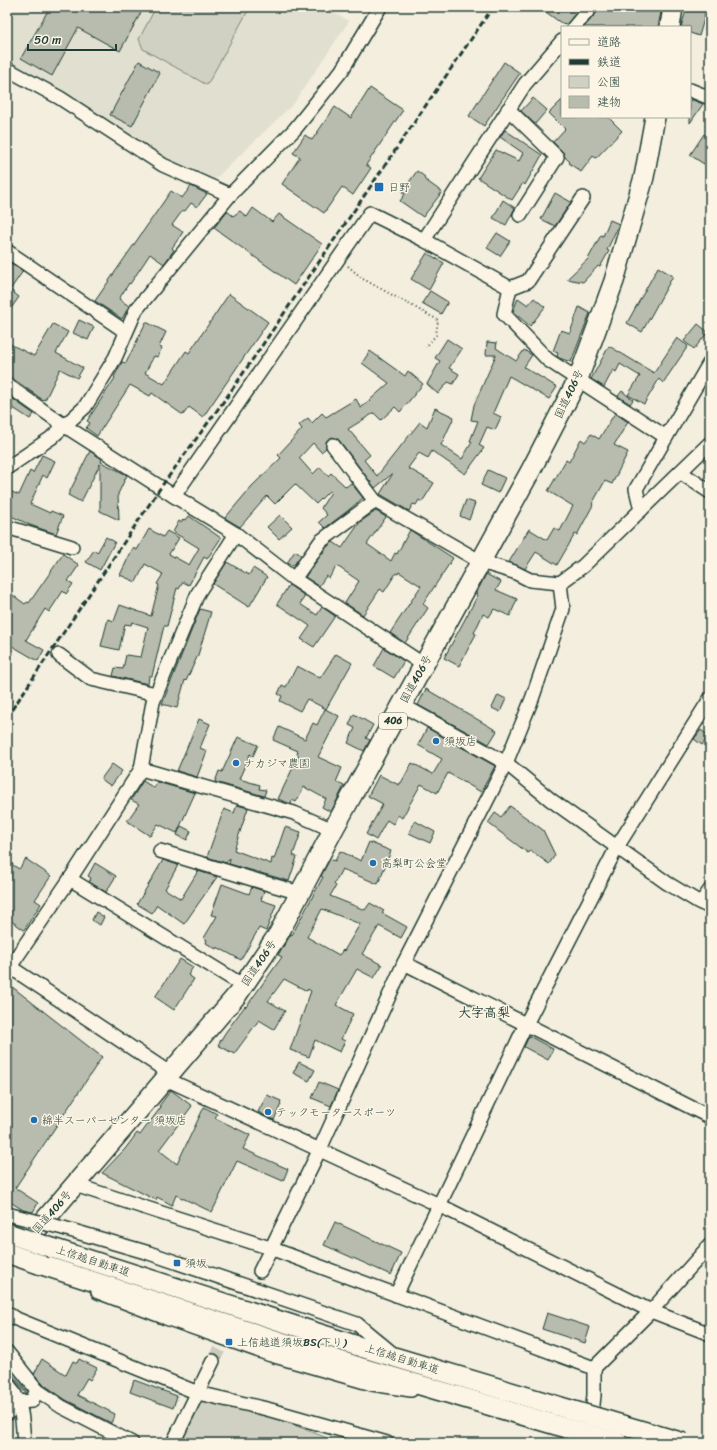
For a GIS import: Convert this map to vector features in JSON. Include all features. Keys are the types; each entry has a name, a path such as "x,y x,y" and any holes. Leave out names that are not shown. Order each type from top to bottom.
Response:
{"highway":[{"path":"670,26 673,7"},
{"name":"国道406号","path":"7,1254 31,1236 168,1076 244,986 279,933 333,830 532,470 578,380 614,281 642,185 655,118"},
{"name":"上信越自動車道","path":"7,1233 397,1358 684,1443"},
{"name":"上信越自動車道","path":"7,1254 352,1364 618,1443"}],"street":[{"path":"7,468 51,438 85,407 115,358 136,310 230,195 295,130 342,70 380,7"},
{"path":"575,26 591,7"},
{"path":"424,240 525,84 561,42"},
{"path":"7,69 60,98 162,165 230,195"},
{"path":"691,90 710,98"},
{"path":"508,109 557,157 520,215"},
{"path":"510,288 528,281 583,198"},
{"path":"174,496 370,213 424,240 510,288"},
{"path":"7,251 126,332"},
{"path":"510,288 504,314 548,360 666,437"},
{"path":"641,510 636,489 710,362"},
{"path":"7,385 65,426 236,534 294,579 424,665"},
{"path":"333,445 375,501 481,562 514,572 530,580 560,584 583,566 710,442"},
{"path":"680,472 710,492"},
{"path":"294,579 321,541 375,501"},
{"path":"7,527 72,547"},
{"path":"236,534 198,593 156,694 153,702 142,768 8,969 168,1076 439,1205 651,1311 710,1334"},
{"path":"260,1271 320,1149 404,963 506,762 532,699 563,609 560,584"},
{"path":"59,655 91,679 156,694"},
{"path":"396,1295 526,1024 617,847 710,699"},
{"path":"402,705 506,762 551,800 667,883 706,905 710,890"},
{"path":"142,768 294,813 333,830"},
{"path":"160,851 300,893"},
{"path":"70,878 244,986"},
{"path":"404,963 710,1117"},
{"path":"75,1185 270,1248 594,1368"},
{"path":"7,1214 31,1236"},
{"path":"7,1214 63,1228 149,1253 357,1324 397,1358"},
{"path":"586,1443 590,1434 592,1416 594,1368 651,1311 710,1245"},
{"path":"7,1313 14,1318 198,1393 267,1409 387,1443"},
{"path":"7,1352 27,1398 24,1443"},
{"path":"173,1443 213,1361"},
{"path":"7,1383 13,1390 27,1398 62,1407 132,1443"},
{"path":"7,1414 27,1398"}],"path":[{"path":"339,259 363,279 438,320 436,335 426,348"}],"shaded area":[{"path":"7,7 323,7 349,21 294,103 213,181 130,143 7,64"}],"green space":[{"path":"156,7 250,7 207,85 143,49 139,39"},
{"path":"199,1399 271,1416 340,1443 179,1443"}],"building":[{"path":"50,7 144,7 120,51 78,28 52,76 21,58"},
{"path":"539,7 575,7 578,10 567,24 561,23"},
{"path":"602,7 614,7 615,12 628,7 662,7 658,26 585,26"},
{"path":"687,7 700,7 707,9 699,36 691,33 691,26 681,26"},
{"path":"139,61 160,73 132,126 110,115"},
{"path":"504,62 520,73 484,126 469,116"},
{"path":"370,88 403,110 366,165 371,168 353,195 342,187 324,213 282,184 300,157 293,153 305,135 312,140 335,107 351,118"},
{"path":"533,98 547,110 535,124 521,111"},
{"path":"691,99 703,104 690,123 691,118"},
{"path":"561,101 561,118 609,118 622,131 596,158 593,156 581,172 569,163 570,162 565,157 563,152 553,142 565,129 549,113"},
{"path":"505,130 542,155 525,185 523,183 512,200 478,178 496,150 519,161 523,153 500,137"},
{"path":"704,134 710,138 710,156 704,164 690,155"},
{"path":"417,171 425,177 424,179 442,192 423,217 400,201 405,194 402,192"},
{"path":"191,186 207,194 197,207 191,203 185,211 183,210 172,225 183,232 172,248 174,250 164,264 150,254 130,284 129,283 119,299 129,306 122,319 95,301 171,191 182,198"},
{"path":"555,193 571,202 555,226 541,219"},
{"path":"503,200 515,208 506,225 493,218"},
{"path":"253,208 272,222 279,214 322,244 294,285 214,228 227,211 233,216 240,211 247,217"},
{"path":"610,220 619,224 607,250 609,251 600,267 598,266 583,282 567,279 588,259 601,235 603,236"},
{"path":"497,233 510,241 500,256 487,248"},
{"path":"427,253 444,263 429,290 411,279"},
{"path":"7,261 23,271 10,290 19,297 7,314"},
{"path":"658,267 673,276 642,332 627,323"},
{"path":"430,291 448,302 441,314 422,303"},
{"path":"229,294 268,322 203,417 189,407 183,415 152,393 150,396 130,385 97,436 86,428 90,423 87,421 115,378 114,377 122,362 126,363 146,322 166,332 159,347 162,348 157,357 154,356 145,373 164,384 186,351 189,353"},
{"path":"518,298 528,305 534,298 545,307 530,326 513,312"},
{"path":"579,307 590,313 571,362 559,358 557,356 558,353 553,351 561,330 570,333"},
{"path":"79,320 94,327 88,340 73,333"},
{"path":"53,324 68,332 56,353 83,368 77,378 60,369 45,400 43,400 12,378 7,377 7,351 10,344 34,356"},
{"path":"698,324 708,332 694,349 684,341"},
{"path":"677,338 688,346 663,383 659,379 644,404 628,395 640,376 620,364 616,372 613,370 604,387 591,379 609,346 654,373"},
{"path":"447,339 462,349 449,368 459,374 453,384 448,382 438,394 427,384 440,361 435,358"},
{"path":"487,342 497,343 496,348 516,361 524,350 532,355 524,367 557,387 549,399 509,376 493,413 501,417 495,430 487,427 479,445 484,448 465,474 432,451 428,458 419,453 408,468 434,483 422,502 419,500 416,505 413,504 409,511 380,494 392,474 375,488 339,440 332,437 326,442 326,448 321,452 313,443 299,458 313,474 320,467 328,476 331,473 346,487 351,483 363,498 345,513 325,528 319,522 327,515 321,508 331,492 329,491 316,504 295,484 275,504 267,496 240,527 225,518 252,486 281,458 278,455 302,429 299,425 308,418 312,423 322,413 326,417 356,399 361,408 389,383 362,363 370,351 405,376 408,371 423,384 400,412 395,407 381,420 374,413 348,429 370,455 364,460 377,476 420,422 427,427 435,408 454,417 441,445 462,459 472,442 470,441 478,421 471,420 474,405 496,355 486,355"},
{"path":"622,391 633,400 630,404 618,396"},
{"path":"7,395 34,414 30,419 7,404"},
{"path":"615,413 628,422 614,445 628,452 612,484 605,481 577,535 575,534 557,565 536,552 525,569 509,562 529,529 547,540 554,528 560,531 573,506 548,491 566,460 569,462 581,439 585,442 591,434 599,439"},
{"path":"90,451 102,459 101,462 127,475 118,494 119,520 100,511 100,464 81,502 68,495"},
{"path":"42,455 55,461 47,478 43,475 30,504 50,513 51,511 63,516 56,534 30,525 7,514 7,490 19,495 30,471 33,473"},
{"path":"488,470 505,478 498,493 481,485"},
{"path":"466,500 475,503 469,520 460,516"},
{"path":"376,511 386,517 367,544 391,561 395,553 397,554 410,530 453,558 423,604 428,608 405,643 390,633 421,586 399,572 398,574 396,573 384,592 380,589 363,615 345,603 359,581 337,566 329,578 326,576 319,586 305,577 327,547 333,542 342,548 360,522"},
{"path":"280,515 292,527 279,539 267,527"},
{"path":"189,516 221,538 207,559 204,557 189,585 183,582 179,589 177,588 167,626 164,626 152,676 149,676 148,684 113,676 115,668 123,669 126,655 141,657 148,627 132,622 131,625 125,624 119,650 101,646 108,619 114,621 120,605 151,616 159,585 157,584 163,574 145,564 136,582 120,575 133,548 137,550 149,529 163,537 167,531 179,538 169,554 189,565 199,548 173,532 179,521 181,522 184,519 186,520"},
{"path":"106,537 115,542 100,570 86,562 94,550 97,553"},
{"path":"295,551 301,555 293,566 287,563"},
{"path":"63,554 79,565 68,581 73,584 66,594 63,591 49,612 45,609 26,640 44,650 38,661 7,643 7,591 25,604 27,602 29,603"},
{"path":"227,562 249,575 253,568 267,577 249,607 213,584"},
{"path":"486,574 501,582 496,590 517,599 510,616 494,609 489,617 483,614 474,633 476,634 459,666 444,658 478,595 476,594"},
{"path":"289,585 305,596 300,604 317,615 322,607 335,616 314,647 301,639 310,626 277,604"},
{"path":"200,609 211,612 198,655 186,681 185,680 177,708 162,704"},
{"path":"384,648 404,661 394,678 374,666"},
{"path":"336,654 352,663 326,709 307,699 300,711 280,701 282,696 278,694 282,685 286,687 297,666 320,678"},
{"path":"426,689 497,731 489,744 418,705"},
{"path":"498,695 506,699 500,712 492,708"},
{"path":"325,709 339,716 318,757 342,768 336,782 344,786 331,812 322,807 326,799 304,787 296,802 292,800 291,804 278,799 299,755 297,754 298,751 273,740 279,727 305,739 313,723 317,725"},
{"path":"354,714 373,725 366,738 370,740 364,751 348,743 355,728 349,725"},
{"path":"199,719 210,724 200,748 207,751 197,777 177,771"},
{"path":"427,728 495,766 481,792 448,773 437,793 421,784 402,818 398,815 393,824 387,820 376,840 366,834 383,804 368,796 379,775 399,785 412,763 433,774 442,759 418,745"},
{"path":"701,730 709,736 702,745 694,739"},
{"name":"ナカジマ農園","path":"238,737 258,745 253,756 250,754 239,779 260,785 259,789 266,790 264,796 215,782 219,771 222,772"},
{"path":"112,764 122,771 111,786 101,779"},
{"path":"143,781 154,788 157,782 195,793 177,833 158,824 150,836 127,821 139,804 131,800"},
{"path":"237,805 248,808 234,850 271,864 285,827 301,832 293,855 297,857 289,881 229,864 230,858 226,863 207,857 224,809 234,813"},
{"path":"510,806 543,830 555,855 549,864 530,850 528,853 488,823 495,813 501,817"},
{"path":"415,821 435,832 430,843 409,833"},
{"path":"181,826 191,831 187,840 177,835"},
{"path":"369,842 391,851 378,884 342,869 334,884 336,886 330,896 365,910 370,903 384,911 382,913 407,927 401,938 379,926 362,954 382,965 374,978 357,969 336,1005 353,1014 341,1039 345,1041 340,1052 315,1040 309,1057 290,1050 311,991 308,989 307,991 284,979 268,1001 285,1011 274,1029 259,1020 234,1054 218,1045 225,1033 282,957 278,955 291,934 292,935 323,877 321,876 330,859 335,861 340,851 361,861","holes":["322,909 360,924 344,951 343,950 339,955 307,937"]},
{"path":"26,859 51,876 35,900 41,904 24,930 7,918 7,861 19,869"},
{"path":"163,860 178,865 165,889 181,899 198,871 217,877 184,924 157,905 152,913 137,904"},
{"path":"95,863 116,876 106,892 89,882 91,878 88,876"},
{"path":"222,884 249,894 252,887 264,891 261,900 276,905 266,931 259,928 241,960 217,947 216,949 206,943 207,940 204,938 217,916 211,915"},
{"path":"96,912 104,917 100,925 92,920"},
{"path":"180,959 193,967 188,975 194,979 174,1010 155,997"},
{"name":"綿半スーパーセンター 須坂店","path":"11,986 102,1057 15,1188 38,1203 33,1212 23,1210 7,1200 7,993"},
{"path":"529,1036 553,1049 548,1060 524,1047"},
{"path":"299,1062 315,1070 309,1081 293,1073"},
{"path":"319,1082 338,1090 331,1106 312,1098"},
{"path":"171,1090 192,1106 159,1150 177,1164 204,1107 217,1114 215,1118 250,1135 243,1149 288,1169 283,1181 237,1161 212,1212 176,1195 172,1205 157,1197 156,1200 102,1173 125,1149 137,1133 140,1135 161,1107 159,1106"},
{"path":"267,1095 281,1101 274,1120 258,1112"},
{"path":"335,1222 401,1253 391,1275 324,1245"},
{"path":"547,1313 590,1327 585,1343 542,1329"},
{"path":"42,1359 66,1375 73,1361 77,1363 79,1359 97,1368 90,1380 87,1378 77,1395 115,1414 111,1423 66,1400 43,1384 34,1374"},
{"path":"134,1380 177,1396 173,1408 130,1392"}],"waterway":[{"path":"7,1369 26,1392 27,1413"}],"tunnel":[{"path":"213,1361 260,1271"}],"railway":[{"path":"7,717 161,487 229,394 493,7"}],"place":[{"name":"日野","path":"379,187"},
{"name":"須坂店","path":"436,741"},
{"name":"ナカジマ農園","path":"236,763"},
{"name":"高梨町公会堂","path":"373,863"},
{"name":"テックモータースポーツ","path":"268,1112"},
{"name":"綿半スーパーセンター 須坂店","path":"34,1120"},
{"name":"須坂","path":"177,1263"},
{"name":"上信越道須坂BS(下り)","path":"229,1342"}],"district":[{"name":"大字高梨","path":"484,1012"}]}
